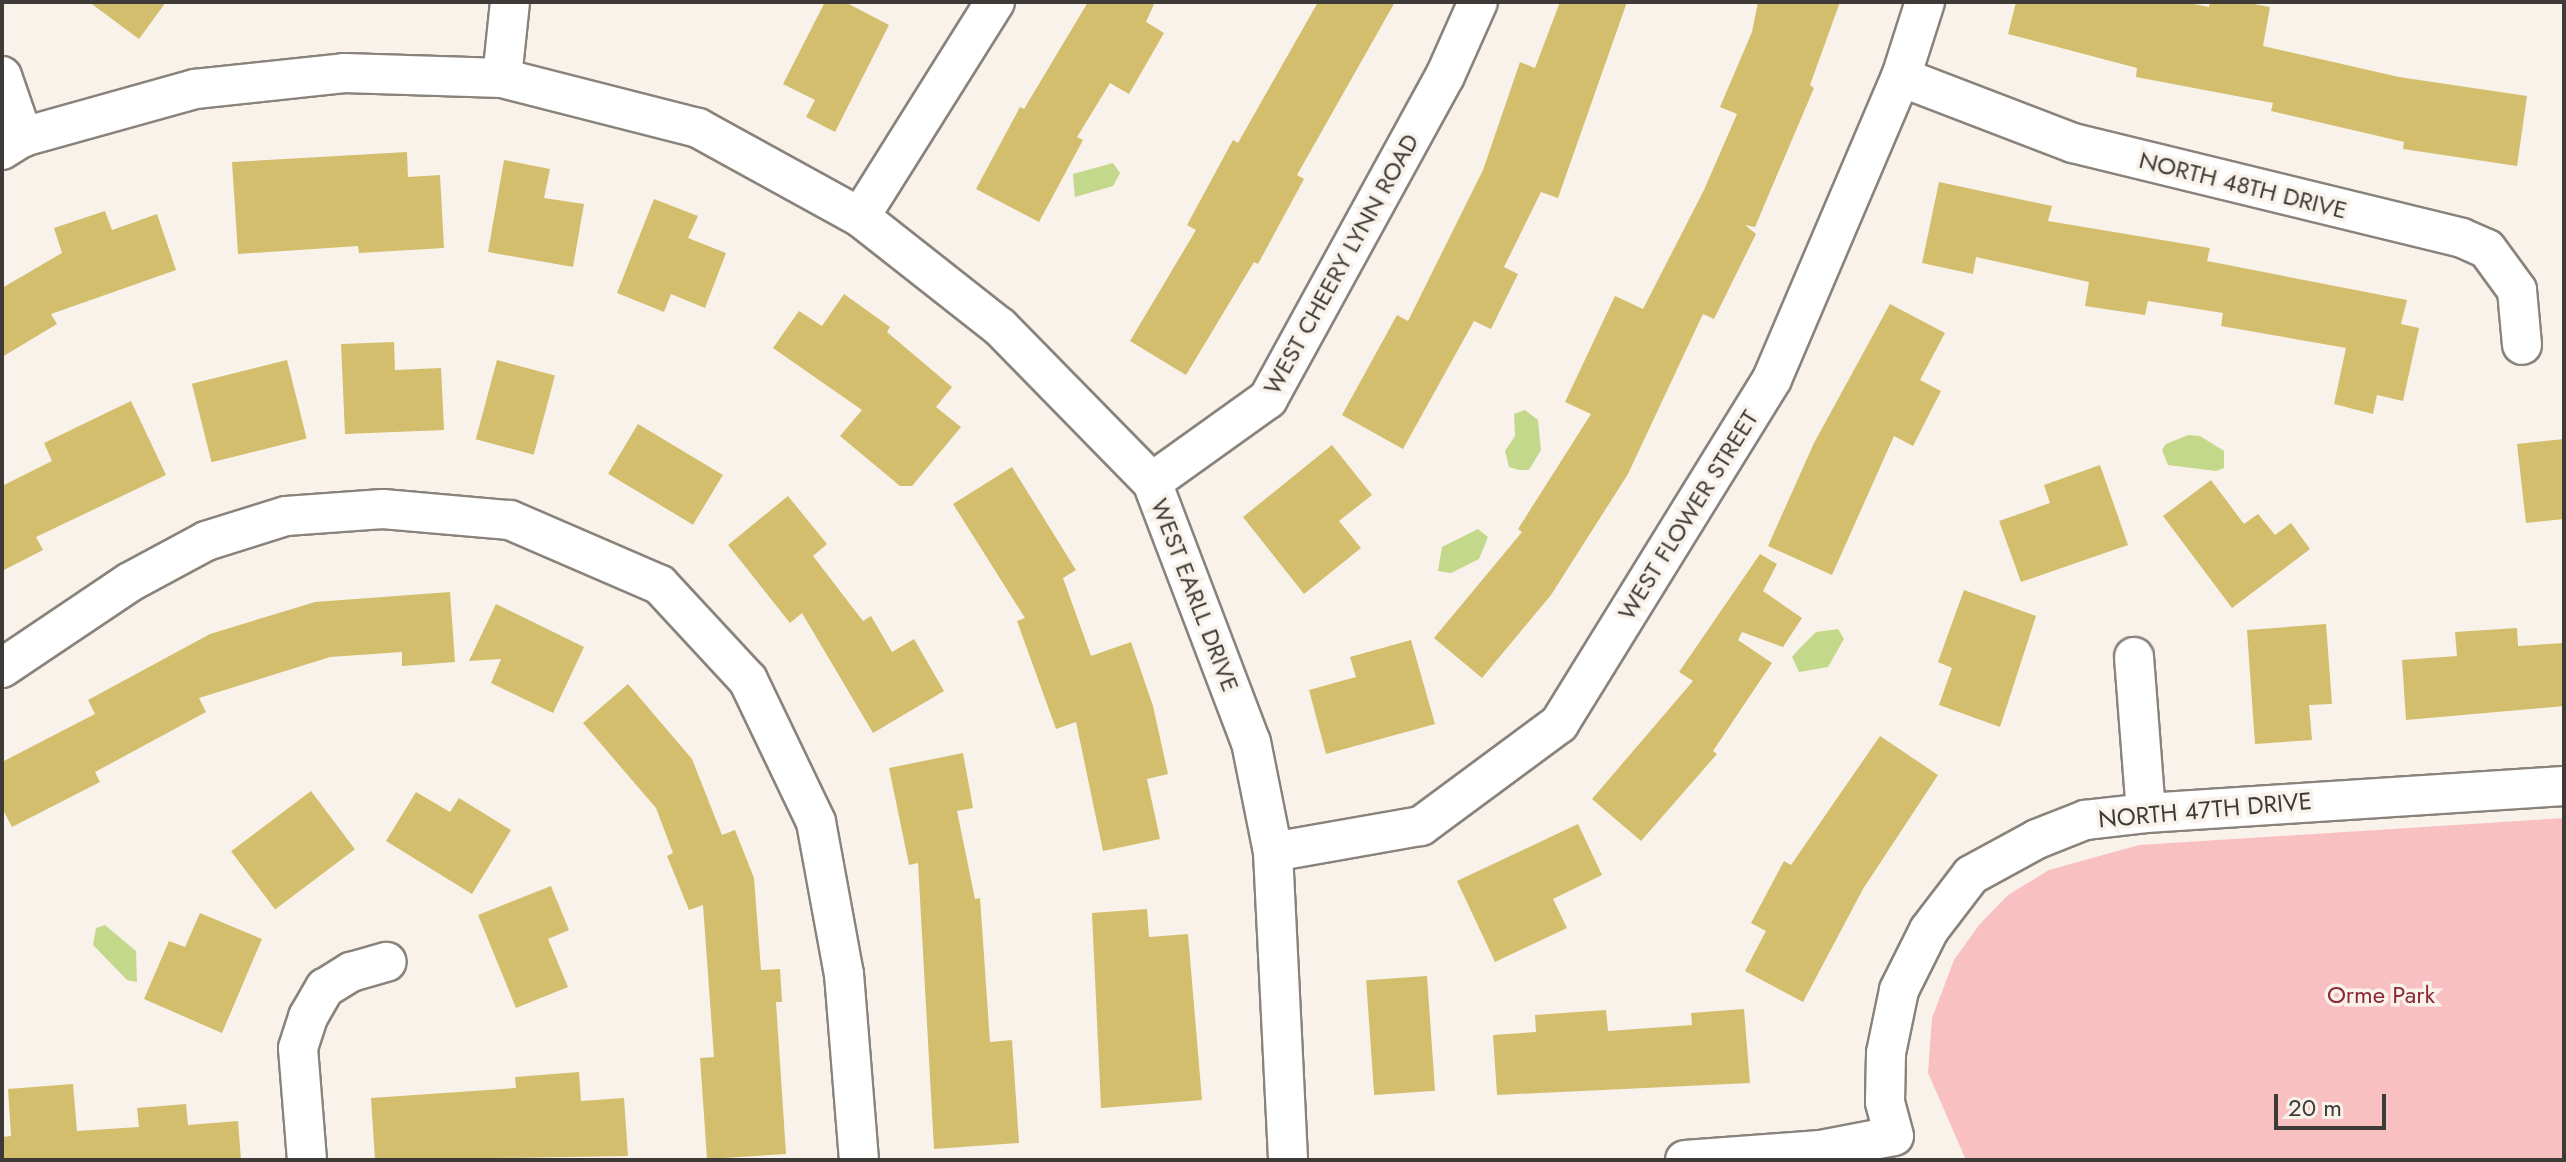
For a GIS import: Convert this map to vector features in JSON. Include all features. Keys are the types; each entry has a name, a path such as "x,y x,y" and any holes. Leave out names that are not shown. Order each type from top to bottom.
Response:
{"street":[{"path":"502,78 510,2"},
{"path":"2,76 12,144 195,89 289,76 502,78 698,128 860,217 995,2"},
{"name":"WEST CHEERY LYNN ROAD","path":"1152,482 1268,399 1445,76 1478,2"},
{"name":"WEST FLOWER STREET","path":"1273,852 1421,826 1559,724 1772,379 1901,77 1925,2"},
{"name":"NORTH 48TH DRIVE","path":"1901,77 2073,143 2462,238 2487,249 2517,290 2522,345"},
{"name":"WEST EARLL DRIVE","path":"860,217 1000,327 1152,482 1251,742 1273,852 1288,1160"},
{"path":"2,668 130,582 193,548 286,516 383,509 510,520 660,585 748,680 816,822 844,974 859,1160"},
{"path":"2134,657 2146,813"},
{"name":"NORTH 47TH DRIVE","path":"1685,1160 1821,1150 1894,1136 1885,1102 1886,1053 1899,990 1929,930 1971,875 2037,839 2085,820 2146,813 2564,786"},
{"path":"307,1160 298,1048 308,1017 325,988 351,972 387,962"}],"green space":[{"name":"Orme Park","path":"2564,818 2564,1160 1966,1160 1928,1073 1932,1018 1954,960 1979,925 2008,895 2049,870 2139,845"}],"shaded area":[{"path":"1113,163 1120,173 1113,186 1075,197 1073,174"},
{"path":"1525,410 1538,420 1541,450 1529,470 1519,470 1509,467 1505,451 1515,436 1514,414"},
{"path":"2188,435 2200,436 2224,451 2224,468 2216,471 2168,465 2162,450 2166,444"},
{"path":"1478,529 1488,537 1479,559 1451,573 1438,571 1442,547"},
{"path":"1838,629 1844,639 1828,667 1799,672 1792,657 1797,651 1816,632"},
{"path":"105,925 136,951 137,982 127,980 93,945 96,928"}],"building":[{"path":"89,2 166,2 139,39"},
{"path":"825,2 845,2 889,25 835,132 806,117 815,100 783,84"},
{"path":"1088,2 1155,2 1146,22 1164,33 1129,94 1110,83 1077,137 1083,140 1039,222 976,189 1020,107 1024,109"},
{"path":"1318,2 1395,2 1297,175 1304,179 1258,264 1254,262 1186,375 1130,341 1196,230 1187,225 1233,140 1238,143"},
{"path":"1560,2 1627,2 1558,198 1541,192 1504,267 1518,274 1491,329 1474,321 1403,449 1342,415 1397,315 1408,321 1483,170 1520,62 1535,68"},
{"path":"1758,2 1840,2 1810,85 1814,88 1755,227 1745,225 1756,234 1714,319 1703,314 1628,474 1551,595 1482,678 1434,638 1522,532 1518,529 1591,414 1565,402 1615,296 1643,309 1704,190 1737,114 1720,107 1752,32"},
{"path":"2016,2 2184,2 2209,7 2210,2 2243,2 2270,7 2263,46 2399,77 2527,96 2517,166 2403,149 2404,142 2271,111 2273,103 2136,77 2137,68 2008,34"},
{"path":"407,152 408,177 440,175 444,248 359,253 358,246 238,254 232,162"},
{"path":"504,160 550,169 544,198 584,204 573,267 488,252"},
{"path":"1939,182 2052,206 2048,221 2210,248 2207,261 2407,300 2401,324 2419,328 2403,401 2377,395 2373,414 2334,404 2346,348 2221,326 2223,313 2148,301 2145,315 2085,306 2089,282 1976,257 1973,274 1922,263"},
{"path":"654,199 698,216 688,238 726,253 705,308 671,294 664,312 617,293"},
{"path":"105,211 112,230 157,214 176,270 51,314 57,324 2,357 2,288 62,253 54,228"},
{"path":"844,294 890,327 887,332 952,387 936,407 961,427 912,486 900,486 840,436 862,410 773,348 799,311 822,326"},
{"path":"1890,304 1945,333 1920,380 1941,391 1913,446 1894,436 1832,575 1768,546 1814,443"},
{"path":"394,342 395,370 441,368 444,430 345,434 341,344"},
{"path":"287,360 307,439 212,462 192,384"},
{"path":"497,360 555,376 534,455 476,439"},
{"path":"131,401 166,475 36,537 43,550 2,571 2,486 52,461 44,443"},
{"path":"638,424 723,475 693,525 608,474"},
{"path":"2564,439 2564,519 2526,523 2517,444"},
{"path":"1332,445 1372,495 1339,521 1361,548 1304,594 1243,517"},
{"path":"2100,465 2128,545 2021,582 1999,521 2050,503 2044,485"},
{"path":"1012,467 1076,570 1063,578 1091,656 1131,642 1153,706 1168,774 1147,779 1160,839 1103,851 1076,722 1056,729 1017,621 1025,618 953,504"},
{"path":"2211,480 2244,524 2258,514 2275,535 2291,523 2310,549 2232,608 2163,516"},
{"path":"788,496 827,544 813,556 863,621 871,616 892,652 914,639 944,691 873,733 802,613 790,623 728,545"},
{"path":"1760,554 1777,564 1763,591 1802,618 1783,647 1742,632 1738,640 1772,663 1713,751 1717,754 1641,841 1592,799 1693,681 1679,672"},
{"path":"1964,590 2036,616 2000,727 1939,705 1952,668 1938,662"},
{"path":"450,592 455,662 402,666 402,652 330,657 199,698 206,712 95,772 100,782 12,827 2,808 2,762 95,714 88,700 210,634 315,602"},
{"path":"496,604 584,647 553,713 491,683 501,659 469,661"},
{"path":"2326,624 2332,704 2309,705 2312,740 2255,744 2247,630"},
{"path":"2517,628 2518,646 2564,643 2564,706 2406,720 2402,660 2457,656 2455,632"},
{"path":"1411,640 1435,724 1326,754 1309,690 1356,677 1350,657"},
{"path":"628,684 692,759 722,835 735,830 754,878 761,970 780,969 782,1002 776,1002 786,1154 707,1159 700,1058 714,1057 703,905 689,910 667,856 673,853 656,808 583,723"},
{"path":"1880,736 1938,775 1863,889 1803,1002 1745,971 1766,931 1751,923 1784,861 1791,865"},
{"path":"963,753 973,808 957,811 975,899 980,898 990,1042 1012,1040 1019,1143 934,1149 918,863 909,865 889,768"},
{"path":"311,791 355,849 275,909 231,851"},
{"path":"416,792 450,812 459,798 511,830 472,894 386,841"},
{"path":"1578,824 1602,875 1553,899 1567,928 1495,962 1457,881"},
{"path":"551,886 569,930 548,939 568,987 516,1008 478,915"},
{"path":"1147,909 1149,937 1188,934 1202,1100 1101,1108 1092,913"},
{"path":"200,913 262,939 222,1033 144,999 169,941 185,947"},
{"path":"1427,976 1435,1091 1374,1095 1366,980"},
{"path":"1744,1009 1750,1083 1497,1095 1493,1035 1536,1032 1535,1015 1606,1010 1608,1031 1692,1025 1691,1013"},
{"path":"579,1072 581,1101 624,1098 628,1156 375,1160 371,1098 516,1088 515,1077"},
{"path":"73,1084 77,1131 139,1127 137,1108 186,1104 188,1125 238,1121 241,1160 2,1160 2,1137 11,1136 8,1089"}]}
